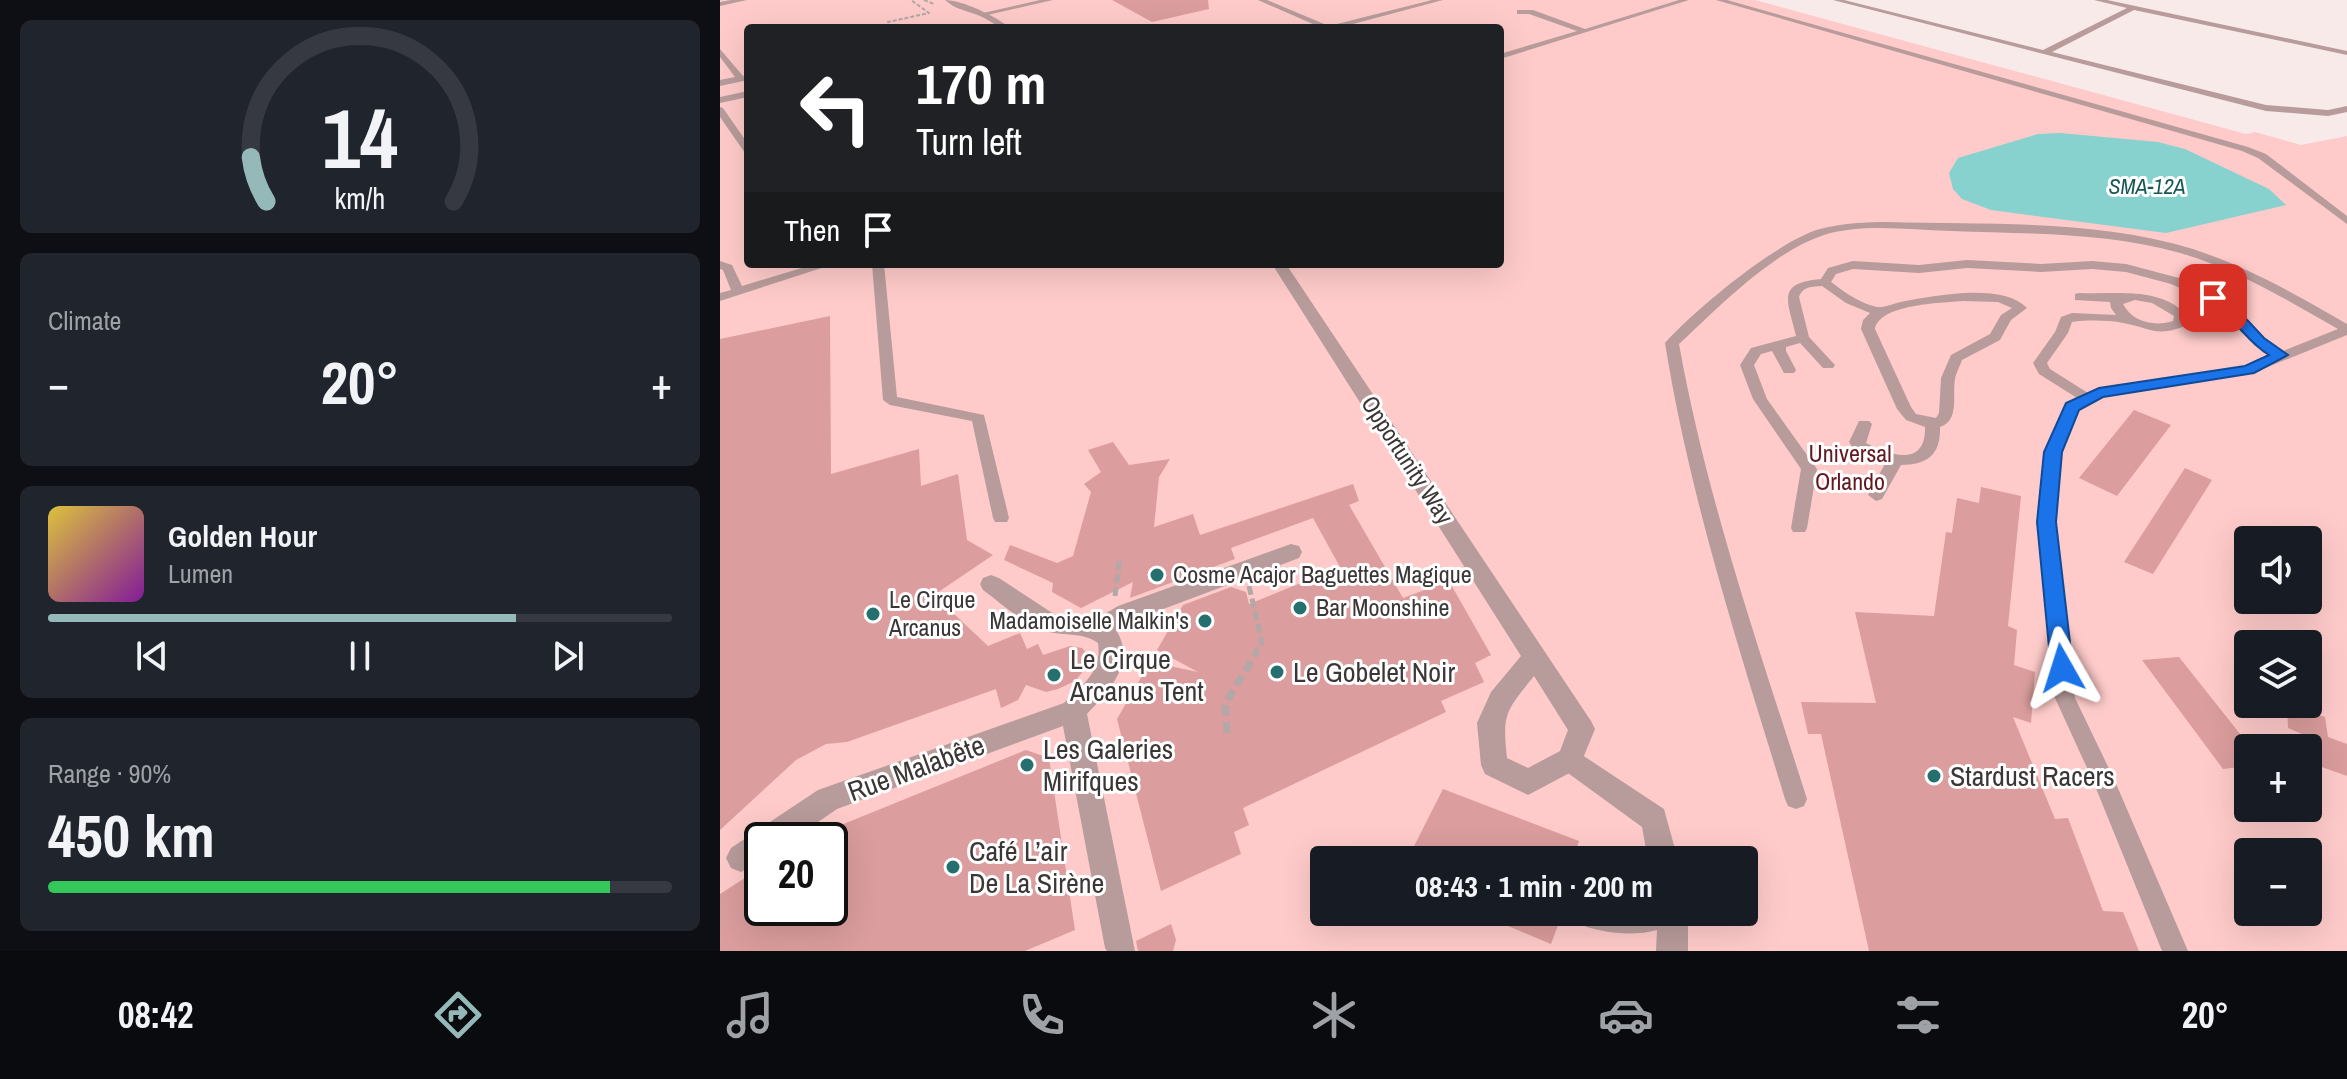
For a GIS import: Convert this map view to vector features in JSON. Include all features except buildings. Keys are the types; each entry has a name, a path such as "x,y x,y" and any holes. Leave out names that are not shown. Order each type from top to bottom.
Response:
{"street":[{"path":"949,0 962,9 983,14 999,24"},
{"path":"975,0 982,4 983,14"},
{"name":"Opportunity Way","path":"1282,268 1582,729 1570,759"},
{"path":"1099,629 1126,613 1291,552"},
{"path":"991,584 1057,626 1081,624 1099,629 1109,638 1112,657 1104,680 1073,711 1121,948"},
{"path":"1536,656 1500,700 1490,723 1494,765 1528,782 1570,759 1654,819 1660,846"},
{"name":"Rue Malabête","path":"794,822 828,799 1073,711"},
{"path":"1671,926 1672,951"}],"lane":[{"path":"720,4 744,0"},
{"path":"983,14 1050,0"},
{"path":"1261,0 1319,24"},
{"path":"1345,24 1440,0"},
{"path":"1504,56 1686,0"},
{"path":"1719,0 2245,149 2262,156 2347,221"},
{"path":"1836,0 2266,108 2328,113 2347,109"},
{"path":"2097,0 2347,53"},
{"path":"2043,53 2133,8"},
{"path":"1520,12 1530,12 1585,31"},
{"path":"720,51 744,78 720,83"},
{"path":"720,100 744,95"},
{"path":"720,110 744,145"},
{"path":"1796,799 1709,510 1676,372 1672,343 1694,322 1792,244 1822,232 1871,226 2055,230 2163,244 2220,262 2283,292 2347,330"},
{"path":"1825,282 1832,271 1853,265 1919,269 1967,264 2126,268 2175,281 2213,298 2231,311 2259,342 2280,355"},
{"path":"720,265 728,268 738,292"},
{"path":"720,297 815,268"},
{"path":"878,268 890,400 979,418 1001,518"},
{"path":"1828,365 1803,338 1793,297 1803,284 1825,282 1839,295 1879,311 1931,302 1993,298 2016,302 2021,308 2006,318 1995,337 1956,358 1948,378 1946,413 1941,421 1932,424 1911,417 1897,396 1868,329 1870,320 1879,311"},
{"path":"2079,297 2120,299 2135,296 2156,300 2174,309 2182,319 2175,327 2158,328 2128,319 2072,317 2066,320 2065,330 2042,355 2040,363 2044,371 2088,399"},
{"path":"2120,299 2117,308 2128,319"},
{"path":"2175,951 2103,779 2065,698 2046,522 2053,452 2072,407 2099,393 2248,370 2347,330"},
{"path":"1799,528 1809,469 1760,399 1747,365 1756,351 1803,338"},
{"path":"1780,345 1779,351 1789,370"},
{"path":"1864,424 1857,442 1860,447 1895,461 1907,460 1928,450 1932,443 1932,424"},
{"path":"1876,495 1895,461"}],"path":[{"path":"889,24 888,22 929,13 911,0"},
{"path":"1114,601 1120,557"},
{"path":"1227,733 1225,704 1262,642 1256,608 1244,570"}],"green space":[{"name":"Universal Orlando","path":"720,0 1755,0 2246,134 2255,132 2301,145 2347,136 2347,951 720,951"}],"water":[{"name":"SMA-12A","path":"2060,133 2158,142 2185,149 2269,189 2286,205 2166,233 1991,210 1962,199 1953,189 1949,173 1958,158 2038,134"}],"place":[{"name":"Cosme Acajor Baguettes Magique","path":"1157,575"},
{"name":"Bar Moonshine","path":"1300,608"},
{"name":"Le Cirque Arcanus","path":"873,614"},
{"name":"Madamoiselle Malkin's","path":"1205,621"},
{"name":"Le Gobelet Noir","path":"1277,672"},
{"name":"Le Cirque Arcanus Tent","path":"1054,675"},
{"name":"Les Galeries Mirifques","path":"1027,765"},
{"name":"Stardust Racers","path":"1934,776"},
{"name":"Café L’air De La Sirène","path":"953,867"}],"route":[{"path":"2062,668 2046,522 2053,452 2072,407 2099,393 2248,370 2280,355 2259,342 2231,311 2213,298"}]}
